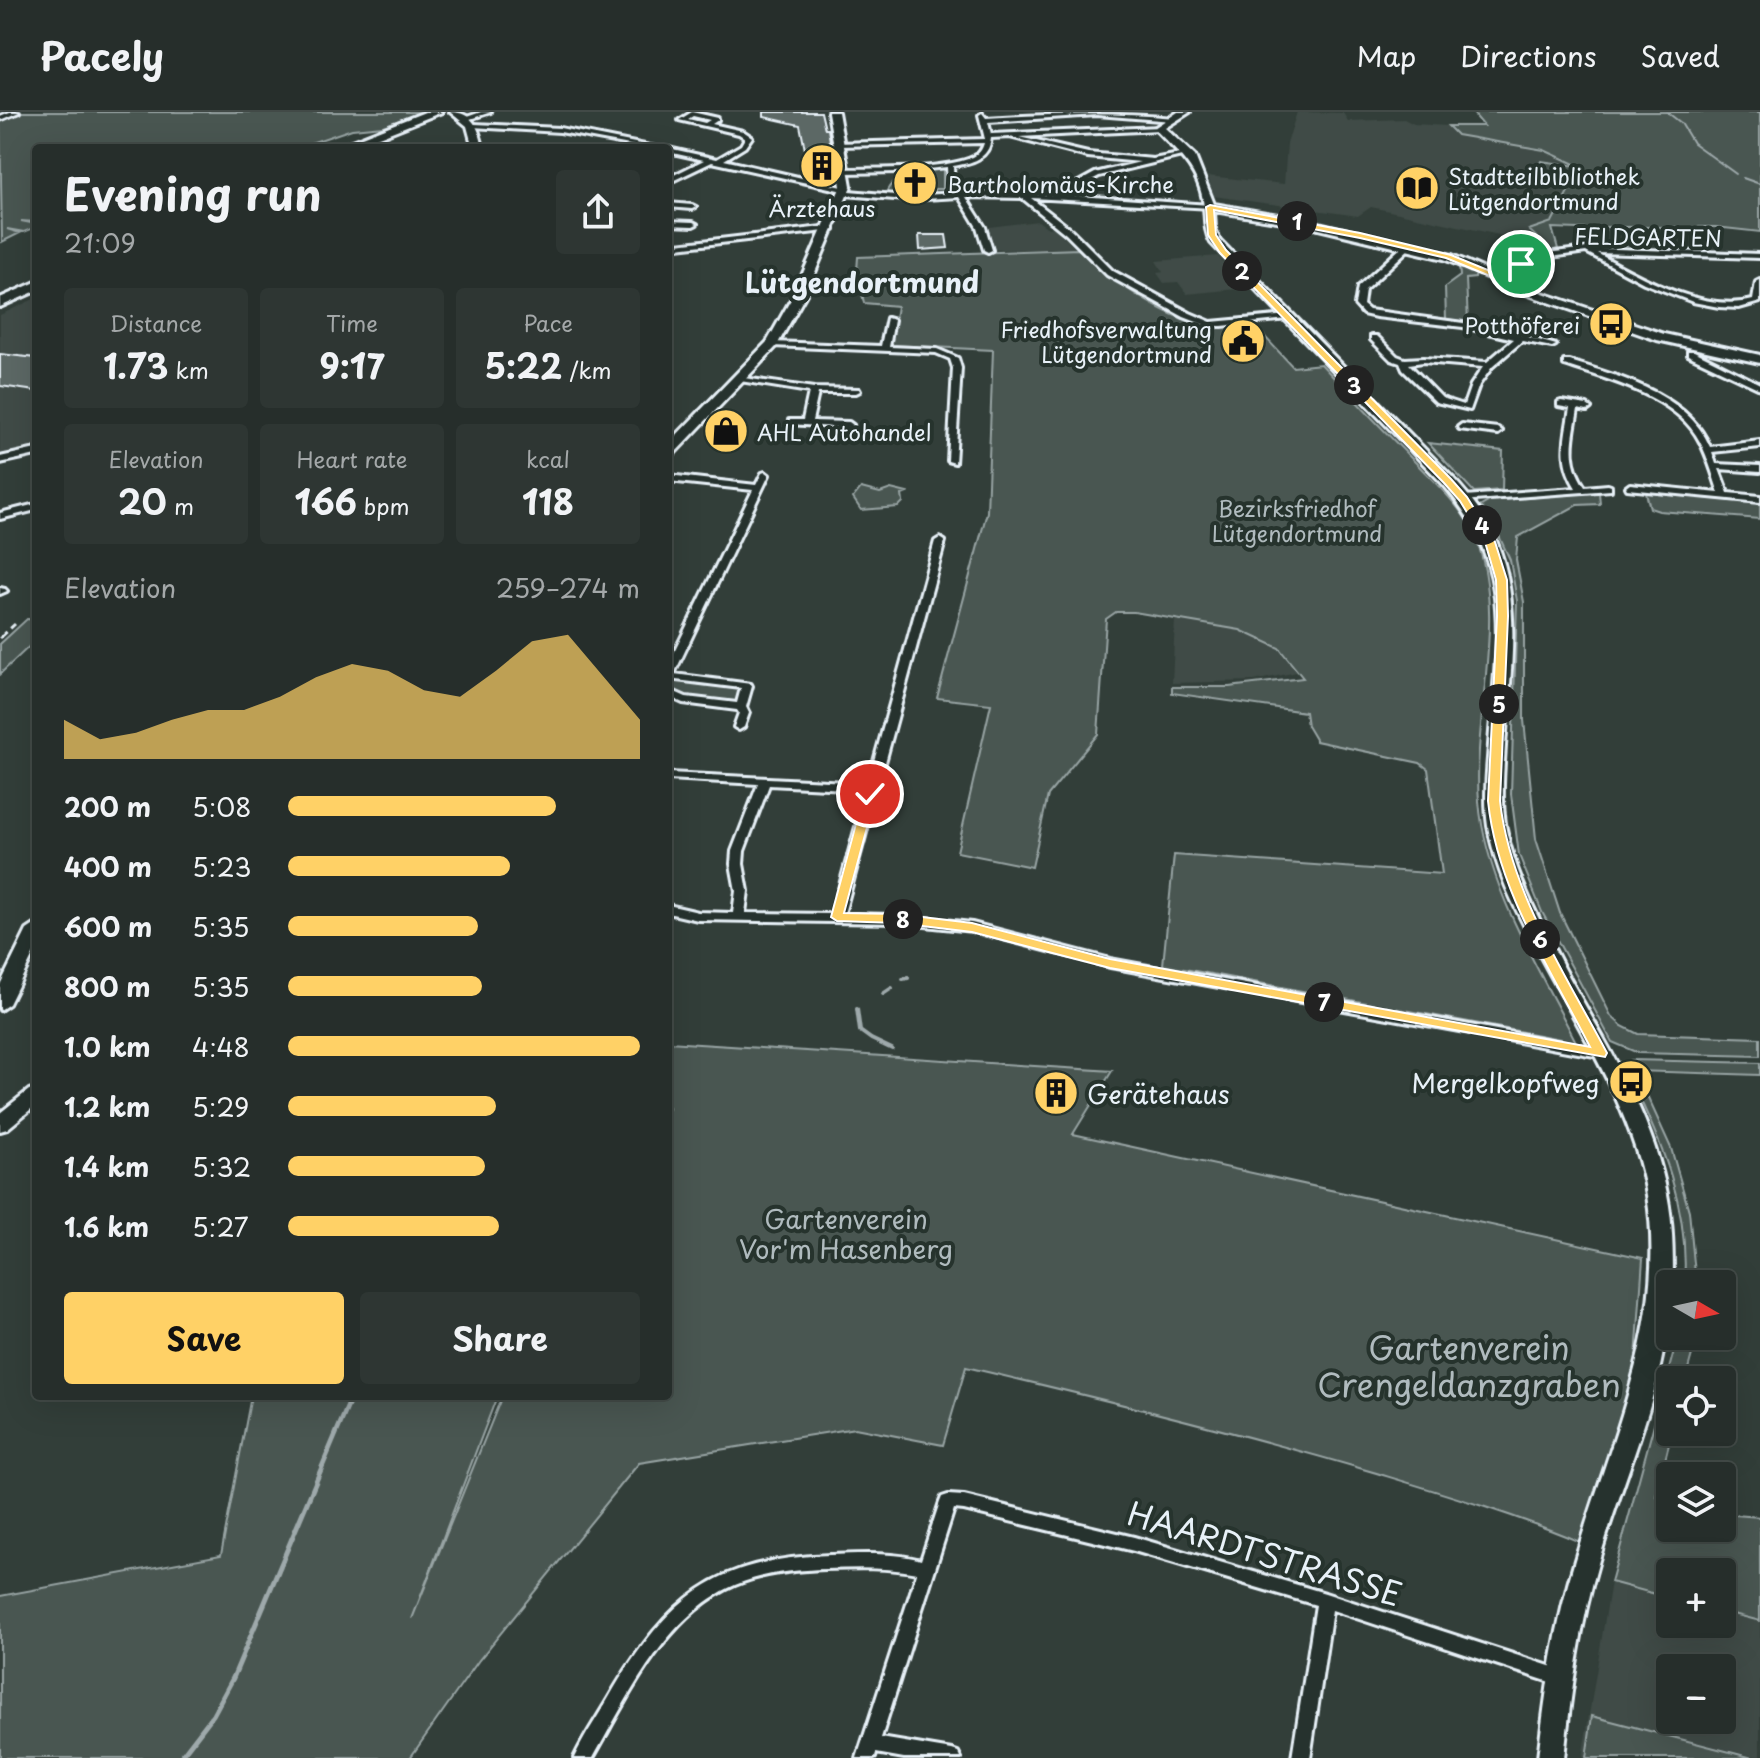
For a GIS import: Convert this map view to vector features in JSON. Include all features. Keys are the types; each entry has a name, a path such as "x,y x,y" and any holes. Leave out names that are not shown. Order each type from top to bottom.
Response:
{"highway":[{"path":"350,144 430,116 454,112"},
{"path":"367,144 430,116"},
{"path":"335,144 381,132"},
{"path":"0,294 32,279"},
{"path":"0,303 32,288"}],"street":[{"path":"0,118 16,112"},
{"path":"454,112 470,122 560,130 635,144"},
{"path":"470,122 488,112"},
{"path":"672,448 740,379 783,329 845,192 845,171 833,112"},
{"path":"838,144 989,139 1030,133 1159,128 1185,112"},
{"path":"845,171 950,165 979,157 985,153 989,139 982,116 1026,118 1070,113 1132,114 1173,119"},
{"path":"1026,118 1030,133"},
{"path":"470,122 477,144"},
{"path":"672,179 743,146 749,137 744,133 706,125"},
{"path":"1159,128 1188,153 1210,207 1210,229 1215,241 1464,499 1490,542 1501,580 1503,616 1494,801 1503,855 1527,915 1630,1114 1657,1190 1664,1254 1663,1288 1645,1377 1582,1578 1562,1678 1551,1758"},
{"path":"1008,136 1088,155 1152,161"},
{"path":"672,151 845,192 933,197 975,194 1056,197 1210,207 1302,222 1448,257 1527,291 1661,337 1760,359"},
{"path":"1056,197 1097,174 1188,153"},
{"path":"933,197 947,194 951,189 950,165"},
{"path":"951,189 975,194"},
{"path":"961,195 981,227 988,250"},
{"path":"1025,197 1077,238 1110,273 1187,315 1210,324 1288,317"},
{"path":"672,205 692,207"},
{"path":"672,223 693,224"},
{"path":"672,247 831,228"},
{"path":"1407,247 1361,289 1359,305 1364,310 1387,317 1453,324 1552,345"},
{"path":"1587,250 1659,288 1726,305 1741,306 1757,301 1760,282"},
{"name":"FELDGARTEN","path":"1490,273 1550,255 1587,250 1760,256"},
{"path":"885,349 890,320"},
{"path":"1498,431 1462,428 1475,385 1489,365 1521,337"},
{"path":"1374,338 1394,358 1404,362 1423,360 1489,365"},
{"path":"772,344 937,351 954,358 957,368 952,461"},
{"path":"1691,353 1760,387"},
{"path":"1404,362 1406,368 1439,400 1467,408"},
{"path":"1567,363 1600,371 1664,399 1692,423 1724,493"},
{"path":"740,379 814,390 856,391"},
{"path":"807,423 814,390"},
{"path":"1561,404 1587,408"},
{"path":"1574,406 1566,450 1568,465 1582,490"},
{"path":"792,422 849,425"},
{"path":"1706,450 1760,444"},
{"path":"0,460 32,453"},
{"path":"1712,466 1760,469"},
{"path":"672,668 765,475"},
{"path":"672,478 759,488"},
{"path":"1630,487 1724,493 1760,499"},
{"path":"1464,499 1608,488"},
{"path":"0,516 32,509"},
{"path":"837,917 940,541"},
{"path":"672,677 747,686 749,690 741,707"},
{"path":"672,694 683,700 741,707"},
{"path":"739,727 744,713 741,707"},
{"path":"672,776 872,787"},
{"path":"739,916 742,891 738,851 765,780"},
{"path":"672,910 698,916 897,919 972,927 1110,963 1600,1053"},
{"path":"2,995 32,938"},
{"path":"0,1124 32,1098"},
{"name":"HAARDTSTRASSE","path":"927,1568 948,1502 964,1503 1134,1544 1325,1600 1562,1678"},
{"path":"583,1758 666,1630 690,1605 716,1586 761,1571 801,1564 874,1562 927,1568 868,1751 952,1758"},
{"path":"1301,1758 1325,1600"}],"shaded area":[{"path":"1297,112 1343,113 1348,121 1404,119 1414,124 1448,126 1457,135 1544,150 1582,167 1552,222 1529,230 1551,251 1540,254 1508,237 1371,207 1358,216 1213,196 1208,176 1284,184 1287,143"},
{"path":"1038,221 1048,228 1054,227 1076,249 993,250 989,227"},
{"path":"1218,256 1247,288 1187,294 1178,282 1164,283 1157,273 1163,272 1156,261"},
{"path":"32,300 32,453 0,460 0,315"},
{"path":"1175,619 1239,630 1258,638 1278,649 1297,672 1254,681 1172,683"},
{"path":"1611,1582 1656,1594 1656,1638 1736,1638 1736,1615 1760,1621 1760,1758 1664,1734 1736,1734 1736,1654 1656,1654 1656,1732 1592,1716 1586,1758 1582,1758"}],"green space":[{"path":"18,112 422,112 383,126 352,129 308,144 32,144 32,222 21,221 32,223 32,229 24,232 7,229 20,233 2,242 0,118"},
{"path":"1472,112 1760,112 1760,232 1715,227 1552,228 1558,249 1551,251 1529,230 1552,222 1581,167 1544,150 1457,135 1448,126 1484,126"},
{"path":"1541,161 1577,166 1571,183 1534,178"},
{"path":"943,168 943,189 934,189 936,193 885,194 902,175 917,170"},
{"name":"Bezirksfriedhof Lütgendortmund","path":"1079,249 1104,272 1153,305 1202,325 1253,324 1293,367 1321,364 1442,489 1464,516 1475,536 1489,599 1478,769 1484,833 1492,864 1516,926 1576,1042 1163,965 1174,855 1442,874 1428,769 1420,763 1316,741 1307,726 1305,712 1172,693 1172,687 1229,687 1303,678 1279,648 1240,630 1134,612 1116,612 1106,619 1098,734 1048,795 1032,867 957,852 991,704 937,698 987,512 993,350 891,345 897,306 864,303 857,271 858,257"},
{"path":"1459,265 1476,272 1475,278 1466,279 1468,322 1446,319 1445,287 1460,276"},
{"path":"1428,443 1503,451 1502,490 1474,492"},
{"path":"861,488 880,493 891,489 907,493 902,495 903,502 898,507 861,510 853,498"},
{"path":"1599,492 1600,504 1577,505 1518,537 1516,560 1524,602 1524,720 1536,839 1560,913 1611,1016 1638,1034 1760,1038 1760,1056 1638,1053 1612,1042 1542,912 1519,855 1511,794 1517,601 1510,560 1494,525 1481,506 1490,501"},
{"path":"1646,493 1760,503 1760,519 1659,511 1650,508"},
{"path":"27,619 32,620 32,644 0,674 0,644"},
{"path":"674,680 743,688 738,703 686,699 672,692"},
{"path":"672,1042 1112,1071 1073,1134 1643,1258 1635,1373 1580,1542 1477,1504 1322,1457 1170,1416 966,1367 943,1445 855,1428 639,1463 479,1660 410,1758 0,1758 0,1596 221,1555 250,1400 495,1400 412,1619 500,1400 672,1400"},
{"path":"1631,1060 1760,1063 1760,1075 1636,1071 1671,1148 1689,1211 1695,1270 1684,1270 1683,1229 1671,1177 1626,1064"},
{"path":"1674,1350 1693,1350 1689,1366 1670,1366"},
{"path":"1656,1417 1656,1446 1668,1446 1664,1462 1656,1462 1656,1542 1736,1542 1736,1515 1760,1517 1760,1621 1736,1615 1736,1558 1656,1558 1656,1594 1611,1582"},
{"path":"1592,1716 1753,1758 1586,1758"}],"building":[{"path":"764,112 821,112 825,129 828,129 836,176 810,174 800,125 764,117"},
{"name":"Bartholomäus-Kirche","path":"904,175 925,175 924,191 902,191"},
{"path":"919,235 946,235 948,248 920,250"},
{"path":"0,354 32,358 32,390 0,386"}],"waterway":[{"path":"1667,112 1681,123 1693,143 1736,174"},
{"path":"1743,178 1760,184"},
{"path":"903,979 908,978"},
{"path":"883,994 892,988"},
{"path":"857,1009 860,1031 892,1049"},
{"path":"180,1758 213,1715 233,1678 350,1400"}],"railway":[{"path":"0,638 15,624"}],"place":[{"name":"Ärztehaus","path":"822,166"},
{"name":"Bartholomäus-Kirche","path":"915,183"},
{"name":"Stadtteilbibliothek Lütgendortmund","path":"1417,188"},
{"name":"Potthöferei","path":"1611,324"},
{"name":"Friedhofsverwaltung Lütgendortmund","path":"1243,341"},
{"name":"AHL Autohandel","path":"726,431"},
{"name":"Mergelkopfweg","path":"1631,1082"},
{"name":"Gerätehaus","path":"1056,1093"}],"district":[{"name":"Lütgendortmund","path":"862,281"}],"route":[{"path":"870,794 837,917 897,919 972,927 1110,963 1600,1053 1513,885 1496,824 1494,801 1503,616 1501,580 1490,542 1464,499 1448,481 1223,251 1210,229 1210,207 1360,235 1448,257 1490,273 1521,264"}],"park label":[{"name":"Gartenverein Vor'm Hasenberg","path":"846,1233"},
{"name":"Gartenverein Crengeldanzgraben","path":"1469,1366"}]}
